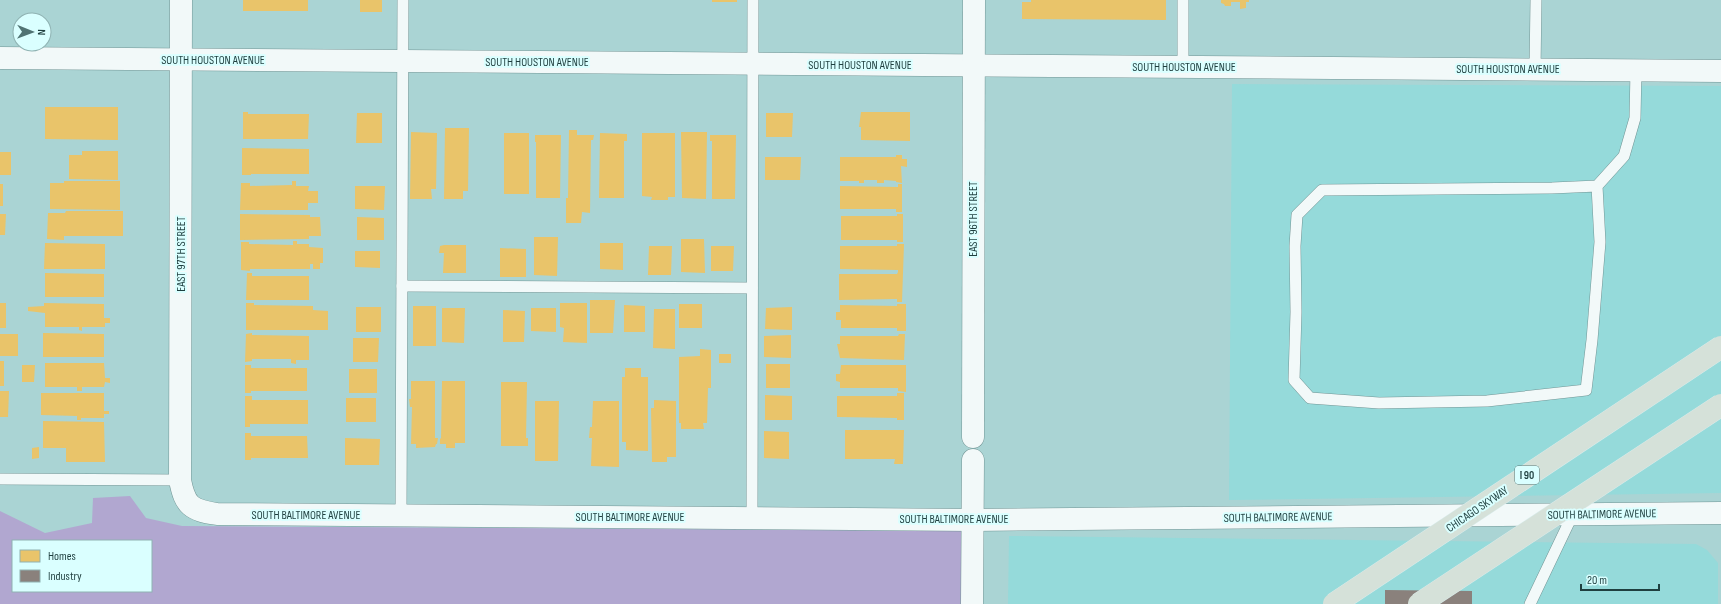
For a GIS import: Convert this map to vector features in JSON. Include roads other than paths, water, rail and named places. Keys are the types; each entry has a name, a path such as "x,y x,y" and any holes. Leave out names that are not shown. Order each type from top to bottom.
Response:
{"highway":[{"name":"CHICAGO SKYWAY","path":"1334,604 1721,347"},
{"path":"1419,604 1721,405"}],"street":[{"name":"EAST 97TH STREET","path":"181,0 180,480 183,494 189,506"},
{"name":"EAST 96TH STREET","path":"973,437 974,0"},
{"name":"SOUTH HOUSTON AVENUE","path":"0,58 1721,71"},
{"path":"972,604 973,460"},
{"name":"SOUTH BALTIMORE AVENUE","path":"189,506 200,512 217,514 973,520 1721,513"}],"lane":[{"path":"401,515 403,0"},
{"path":"752,518 753,0"},
{"path":"1183,0 1183,67"},
{"path":"1535,70 1536,0"},
{"path":"1597,186 1552,188 1322,190 1298,215 1295,246 1296,312 1294,380 1310,398 1379,403 1487,401 1586,390 1592,340 1600,242 1597,186 1624,156 1635,118 1636,70"},
{"path":"402,286 752,288"},
{"path":"0,479 180,480"},
{"path":"1530,604 1572,514"}]}
